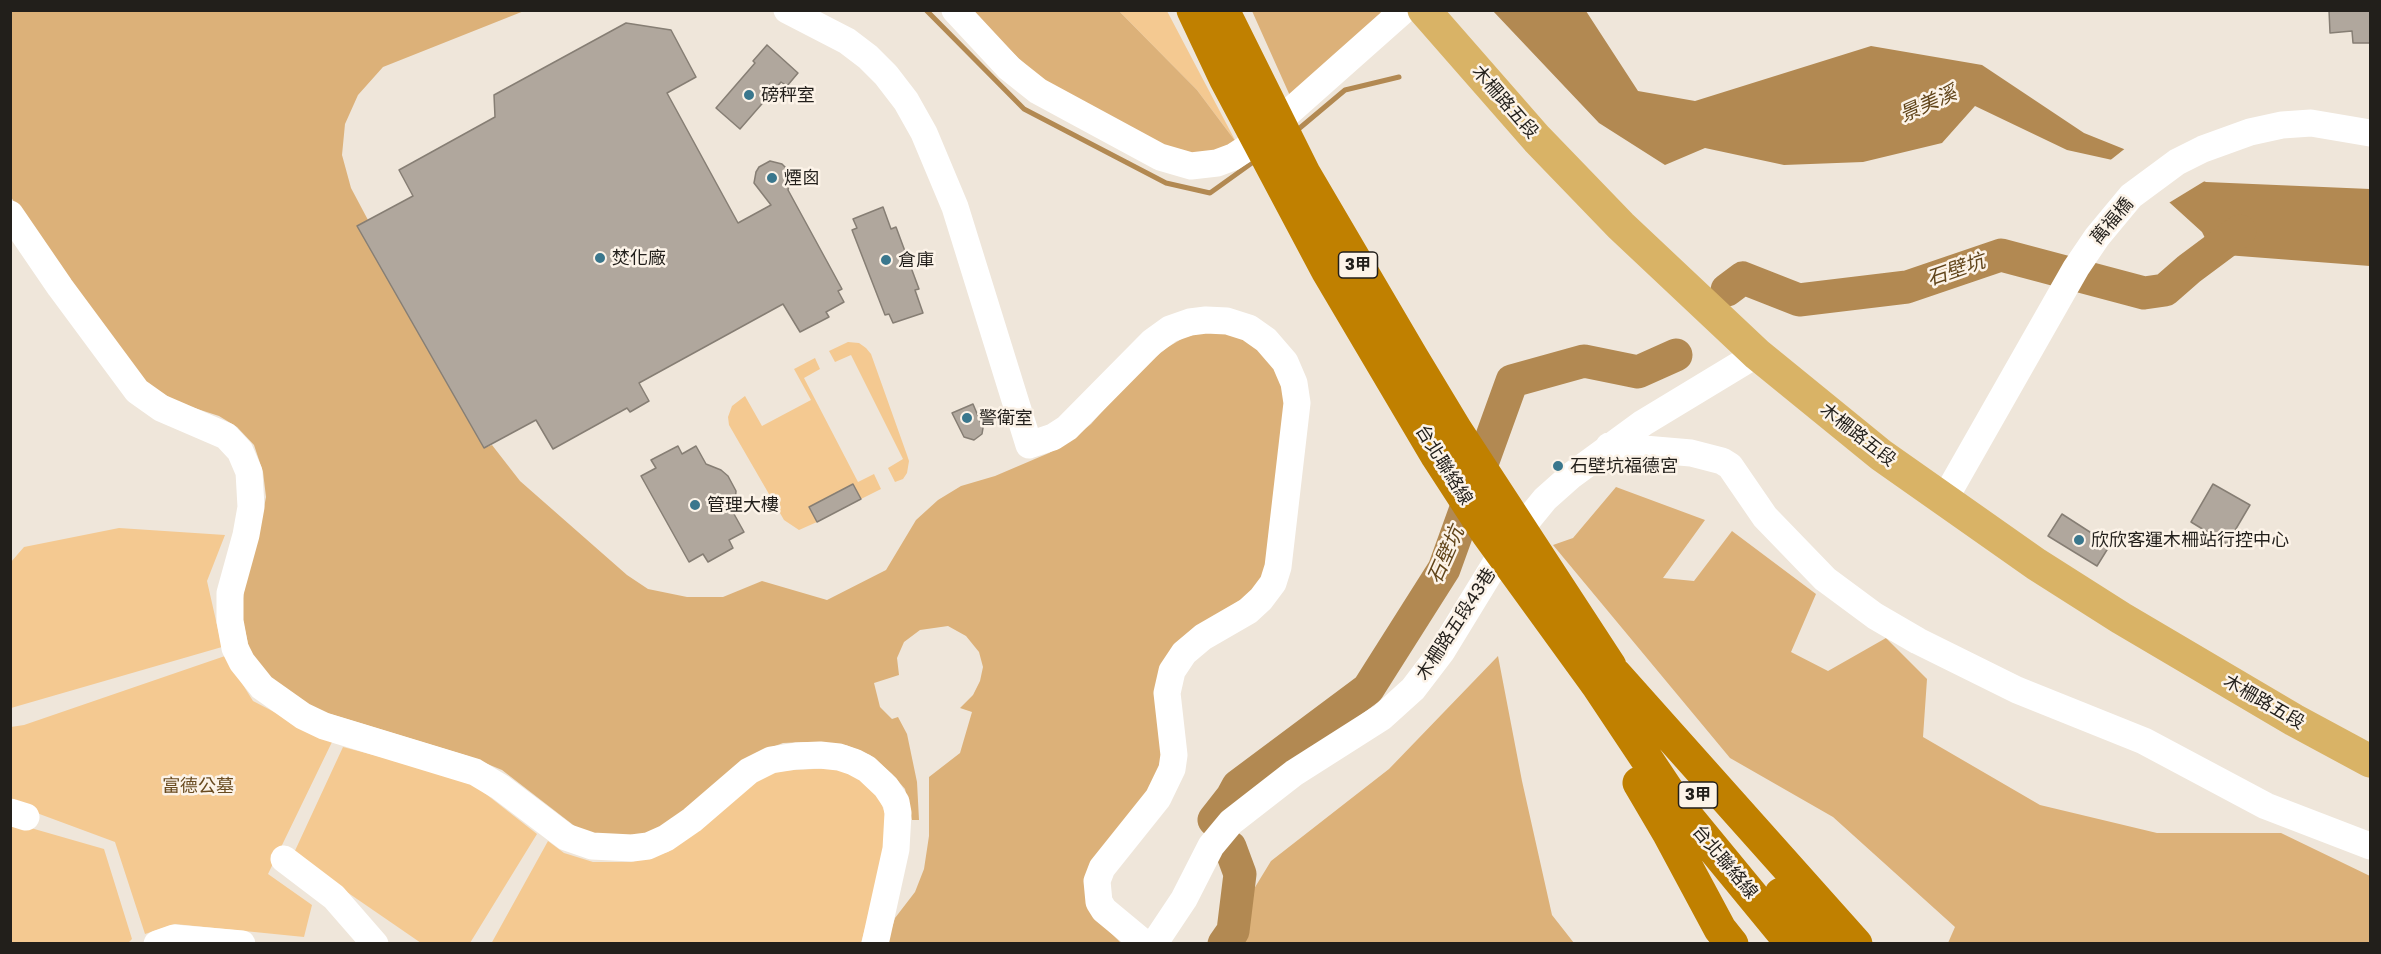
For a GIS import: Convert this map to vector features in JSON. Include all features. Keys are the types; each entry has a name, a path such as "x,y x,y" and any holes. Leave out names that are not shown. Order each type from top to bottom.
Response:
{"highway":[{"name":"台北聯絡線","path":"1192,10 1225,78 1296,185"},
{"name":"台北聯絡線","path":"1229,25 1296,185 1327,270 1400,365 1456,430 1589,635 1599,684 1698,794 1822,944"},
{"name":"台北聯絡線","path":"1400,365 1437,456 1487,533 1599,684 1676,803 1792,944"},
{"path":"1599,684 1669,834 1720,928 1732,944"},
{"path":"1599,684 1856,944"}],"main road":[{"name":"木柵路五段","path":"1424,10 1537,139 1621,226 1757,354 1881,455 2036,564 2121,618 2294,720 2370,761"}],"street":[{"path":"787,10 847,41 868,57 886,75 906,101 924,133 955,207 1029,445 1053,437 1067,428 1152,342 1170,329 1190,322 1227,321 1248,328 1266,340 1285,362 1294,383 1297,403 1278,567 1273,583 1248,611 1203,637 1184,653 1172,671 1167,693 1174,755 1172,770 1158,798 1102,868 1097,881 1099,902 1104,910 1145,944"},
{"path":"955,10 1009,68 1038,91 1160,157 1191,166 1225,160 1253,144 1404,10"},
{"name":"萬福橋","path":"1944,500 2076,268 2097,237 2131,196 2176,162 2225,140 2282,125 2311,123 2370,133"},
{"path":"10,214 52,276 137,391 161,408 226,436 240,451 249,472 251,507 230,593 230,621 235,648 242,662 262,687 303,716 324,726 475,772 500,787 566,837 592,846 632,848 648,846 666,838 692,820 749,771 771,760 820,755 839,757 854,762 878,778 896,802 898,813 898,838 875,944"},
{"name":"木柵路五段43巷","path":"1154,944 1170,921 1203,859 1219,835 1266,793 1382,717 1413,689 1437,658 1505,548 1545,499 1572,475 1643,423 1757,354"},
{"path":"1609,447 1691,453 1722,461 1730,466 1765,517 1825,579 1875,616 1918,641 2017,690 2144,741 2266,806 2370,846"},
{"path":"284,859 334,897 375,944"},
{"path":"156,944 174,938 242,944"}],"green space":[{"path":"1119,11 1167,11 1236,142 1197,90"},
{"path":"848,342 859,343 871,354 907,455 909,461 907,473 903,479 895,482 888,468 903,459 851,355 835,362 829,351"},
{"path":"815,358 820,369 804,378 858,482 874,474 881,489 861,499 853,484 809,507 817,522 799,530 784,520 729,425 728,417 732,406 745,396 762,426 811,400 794,369"},
{"path":"119,528 225,535 207,581 222,647 11,708 11,562 24,547"},
{"name":"富德公墓","path":"225,656 253,701 332,742 268,874 312,905 304,937 175,924 145,934 115,842 26,809 11,800 11,727 24,725"},
{"path":"343,747 468,780 537,834 470,943 421,943 293,855"},
{"path":"833,768 856,776 877,793 887,818 882,866 861,943 491,944 548,841 564,853 593,862 631,862 668,852 711,820 757,778 776,771"},
{"path":"10,822 104,849 132,939 127,944 11,943"}],"shaded area":[{"path":"1379,10 1381,13 1291,98 1252,11"},
{"path":"10,11 524,11 383,67 358,95 345,124 342,155 351,188 368,220 358,227 484,448 492,445 520,481 627,575 648,589 687,597 723,597 762,581 827,600 886,570 916,520 938,500 961,486 995,476 1049,453 1071,440 1091,424 1138,371 1168,347 1185,337 1206,332 1236,335 1257,348 1272,365 1282,383 1285,403 1267,557 1262,579 1252,592 1193,632 1163,745 1157,779 1124,822 1099,921 1121,943 887,943 895,918 915,892 924,869 929,836 929,777 960,753 972,712 960,708 973,695 980,681 983,667 979,652 966,636 948,626 920,630 904,642 897,658 899,675 874,683 880,707 892,719 898,717 907,734 917,782 919,820 912,820 905,789 870,755 846,745 805,742 783,743 756,753 700,801 650,834 612,836 581,831 502,770 468,756 314,709 265,674 251,657 241,612 246,578 259,534 266,497 263,472 254,445 237,427 219,416 179,403 148,385 50,257 11,197"},
{"path":"970,11 1119,11 1197,90 1236,142 1218,152 1198,155 1177,152 1039,78"},
{"path":"1616,487 1705,520 1663,578 1694,581 1732,531 1816,594 1791,652 1828,671 1886,638 1927,679 1923,737 2040,805 2157,833 2281,833 2370,876 2370,943 1948,943 1955,927 1833,817 1730,758 1553,545 1573,538"},
{"path":"1498,656 1522,781 1552,915 1574,943 1221,943 1271,861 1389,769"}],"water":[{"name":"景美溪","path":"1493,11 1586,11 1638,91 1695,101 1871,46 1982,65 2084,133 2206,182 2370,189 2370,266 2213,254 2202,232 2126,163 2067,150 1975,106 1942,143 1863,162 1784,165 1705,148 1665,165 1599,123"}],"pier":[{"path":"2127,147 2208,179 2167,204 2125,165 2108,162"}],"building":[{"path":"2329,10 2370,10 2370,43 2353,43 2352,31 2330,33"},
{"name":"焚化廠","path":"626,23 671,30 696,77 667,93 738,223 771,205 754,183 759,167 770,161 782,164 786,168 790,180 788,190 842,289 838,291 844,302 826,312 829,317 800,332 783,304 639,383 649,401 630,412 627,408 553,449 536,420 484,448 357,226 413,196 399,170 495,117 494,95"},
{"name":"磅秤室","path":"767,45 798,73 787,86 781,82 740,129 716,108 755,63 753,61"},
{"name":"倉庫","path":"883,207 891,229 896,227 919,289 915,290 923,313 893,323 889,314 885,315 852,230 857,228 853,219"},
{"name":"警衛室","path":"973,404 983,428 982,434 974,440 964,437 952,413"},
{"name":"管理大樓","path":"678,446 682,454 696,446 706,464 721,470 728,476 736,491 734,514 744,532 729,540 733,548 708,562 703,554 689,562 641,476 656,468 651,460"},
{"path":"853,484 861,499 817,522 809,507"},
{"path":"2213,484 2250,505 2227,544 2191,522"},
{"name":"欣欣客運木柵站行控中心","path":"2062,514 2110,545 2097,566 2048,536"}],"waterway":[{"path":"926,10 1024,109 1166,183 1210,193 1256,160"},
{"path":"1295,132 1345,90 1399,77"},
{"name":"石壁坑","path":"1727,290 1743,278 1799,300 1907,287 2001,255 2144,293 2165,290 2240,231"},
{"name":"石壁坑","path":"1214,820 1238,786 1368,689 1444,569 1512,381 1584,361 1638,372 1676,355"},
{"name":"石壁坑","path":"1224,944 1233,931 1240,874 1230,847"}],"place":[{"name":"磅秤室","path":"749,95"},
{"name":"煙囪","path":"772,178"},
{"name":"焚化廠","path":"600,258"},
{"name":"倉庫","path":"886,260"},
{"name":"警衛室","path":"967,418"},
{"name":"石壁坑福德宮","path":"1558,466"},
{"name":"管理大樓","path":"695,505"},
{"name":"欣欣客運木柵站行控中心","path":"2079,540"}]}
